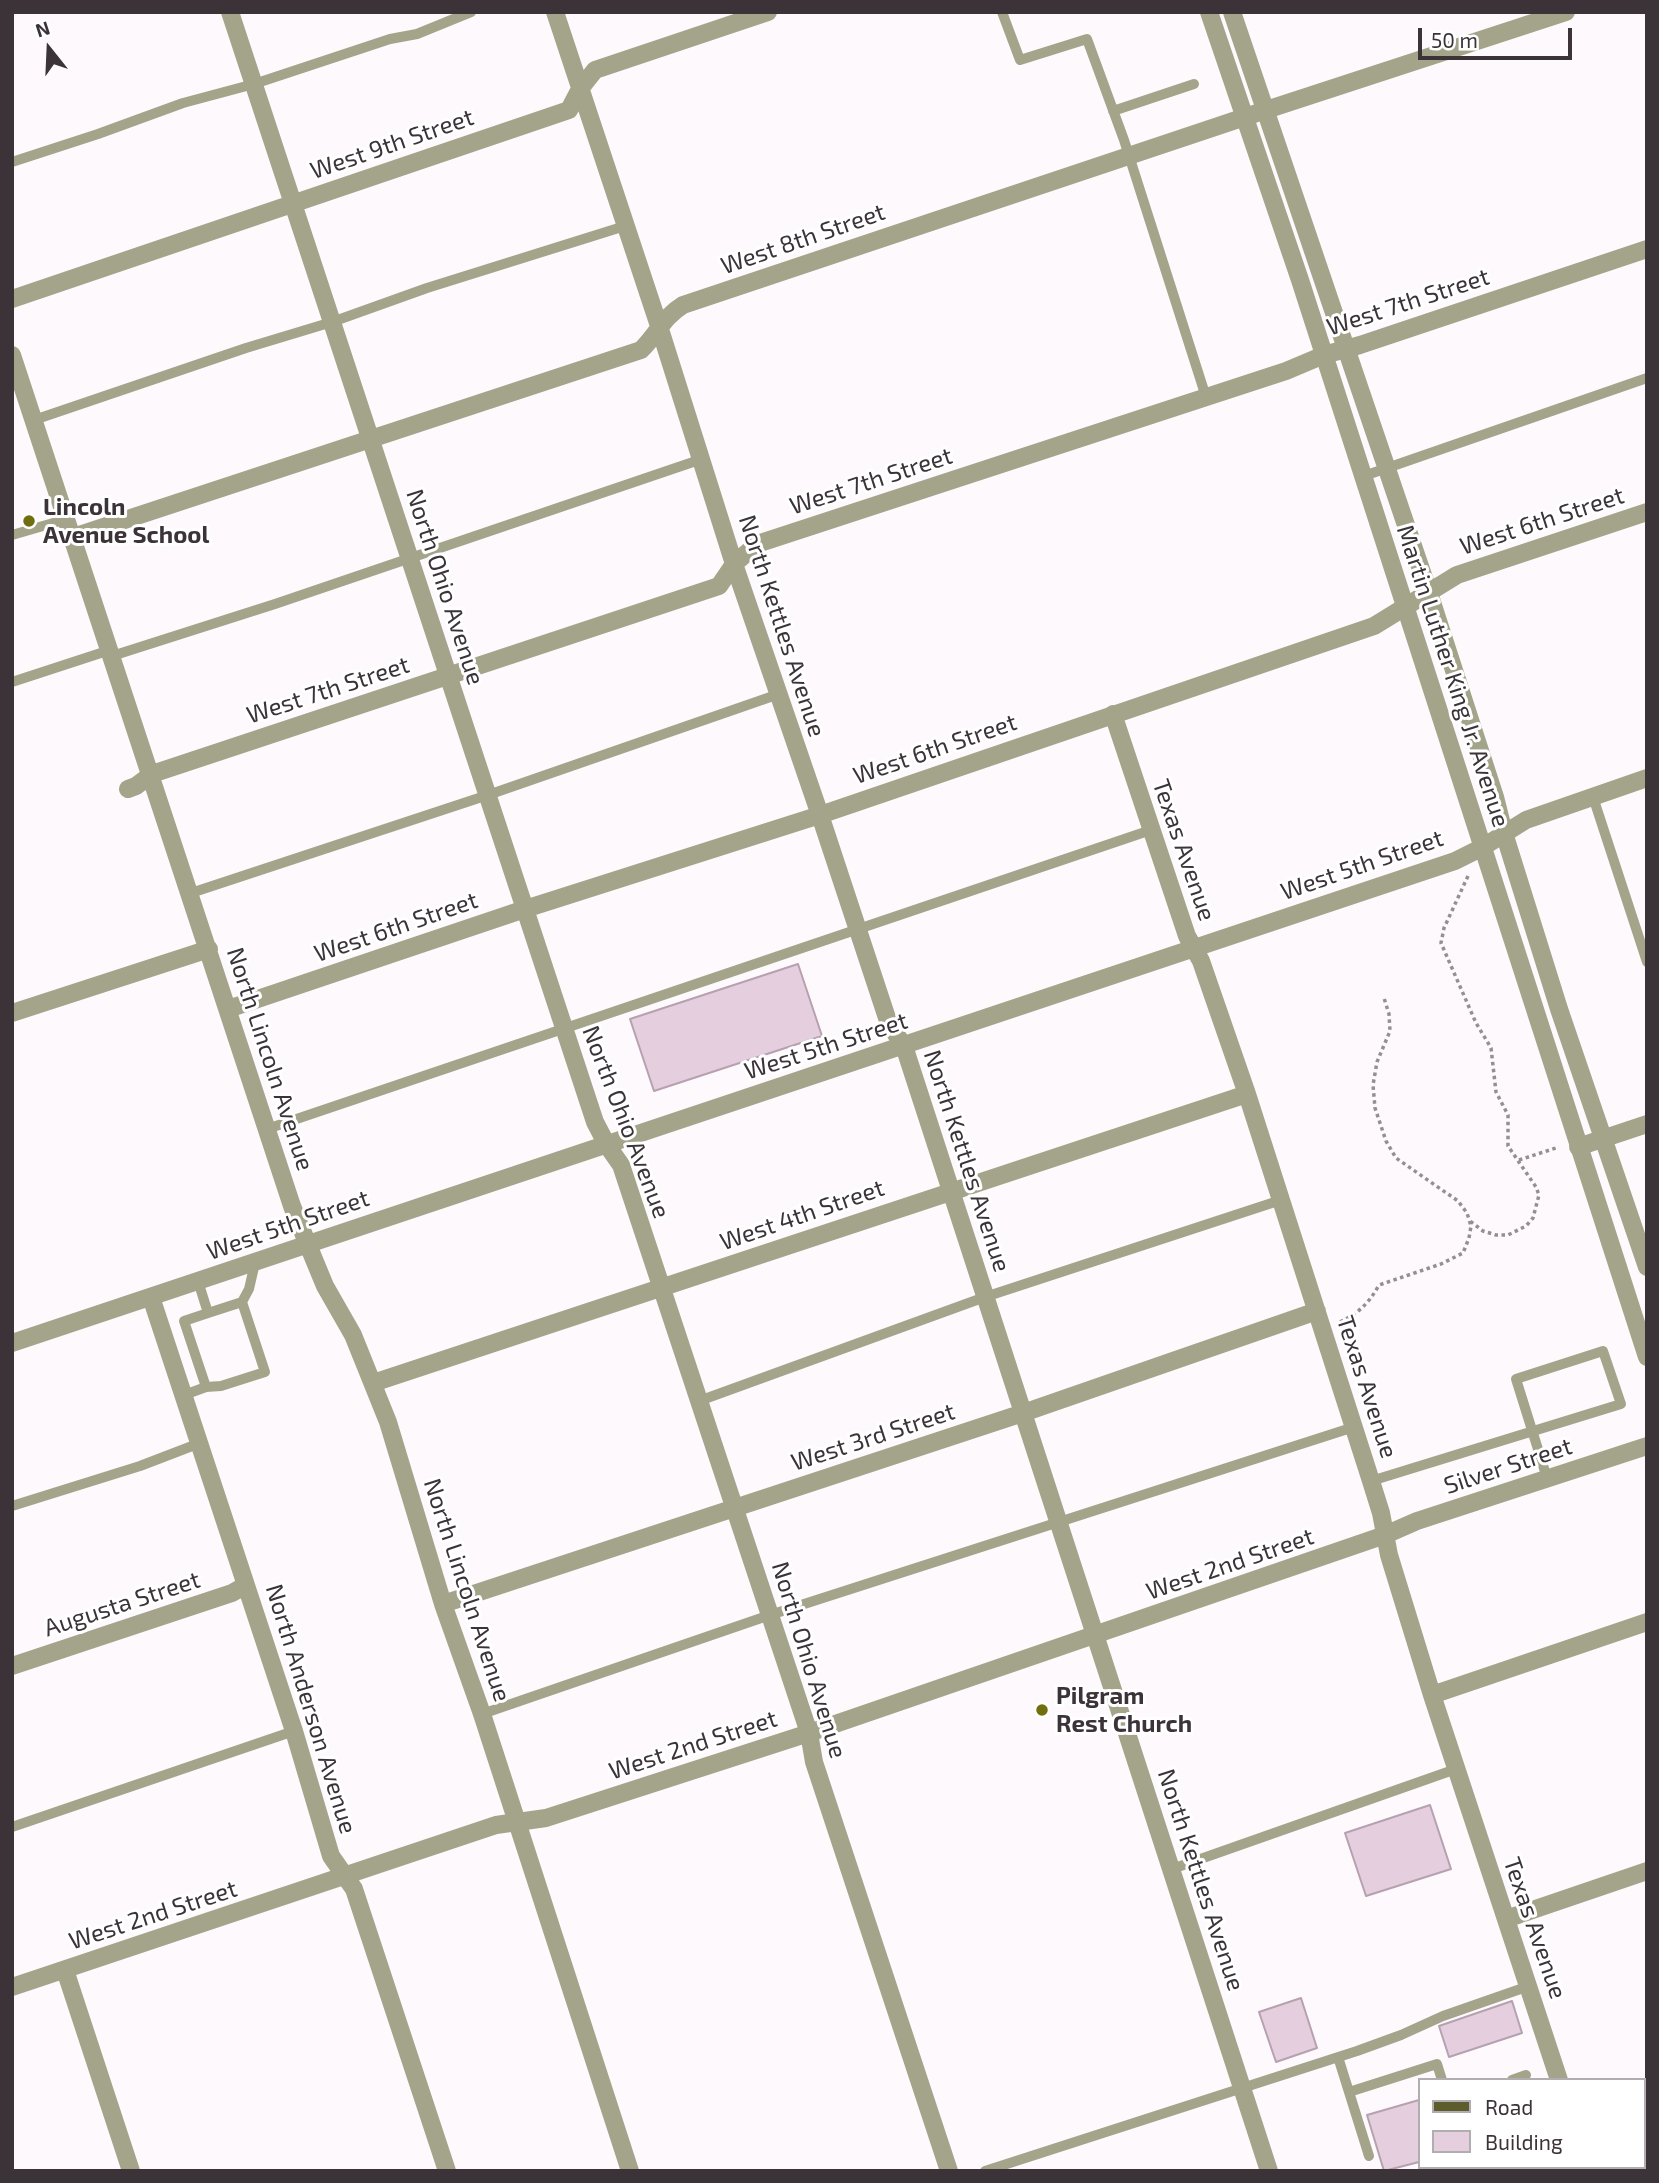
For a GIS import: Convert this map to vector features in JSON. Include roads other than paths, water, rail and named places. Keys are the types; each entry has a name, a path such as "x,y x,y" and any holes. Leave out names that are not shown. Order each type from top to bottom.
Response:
{"street":[{"name":"North Ohio Avenue","path":"230,12 595,1122 621,1164 736,1508 809,1733 814,1762 949,2171"},
{"name":"North Kettles Avenue","path":"555,12 734,564 889,1024 904,1046 1269,2171"},
{"name":"West 9th Street","path":"12,299 569,110 594,70 768,12"},
{"name":"Martin Luther King Jr. Avenue","path":"1209,12 1324,355 1483,847 1571,1146 1647,1357"},
{"name":"Martin Luther King Jr. Avenue","path":"1232,12 1388,467 1495,797 1559,1009 1647,1267"},
{"name":"West 8th Street","path":"73,537 641,350 652,340 671,312 683,305 1566,12"},
{"name":"West 7th Street","path":"128,789 152,774 719,586 734,564 757,544 1647,249"},
{"name":"North Lincoln Avenue","path":"12,355 292,1206 310,1245 324,1286 354,1335 388,1422 443,1604 482,1714 630,2171"},
{"name":"West 6th Street","path":"228,1009 524,909 820,815 1374,626 1457,575 1647,512"},
{"name":"Texas Avenue","path":"1113,714 1187,936 1201,961 1247,1094 1371,1481 1389,1555 1432,1695 1558,2078"},
{"name":"West 5th Street","path":"12,1343 1455,861 1526,820 1647,778"},
{"path":"12,1013 209,949"},
{"name":"West 4th Street","path":"373,1383 1247,1094"},
{"path":"1571,1146 1647,1124"},
{"name":"North Anderson Avenue","path":"151,1297 294,1731 331,1856 354,1889 447,2171"},
{"name":"West 3rd Street","path":"443,1604 1023,1413 1317,1311"},
{"name":"Silver Street","path":"1385,1535 1417,1521 1647,1446"},
{"name":"West 2nd Street","path":"12,1987 496,1825 547,1818 809,1733 1385,1535"},
{"name":"Augusta Street","path":"12,1666 246,1586"},
{"path":"1432,1695 1647,1622"},
{"path":"1506,1919 1647,1871"},
{"path":"65,1970 131,2171"}],"lane":[{"path":"12,162 183,103 254,84 390,38 417,34 471,12"},
{"path":"1002,12 1020,60 1087,39 1206,397"},
{"path":"1113,111 1194,84"},
{"path":"34,420 427,288 625,226"},
{"path":"1362,477 1647,378"},
{"path":"12,682 410,558 702,459"},
{"path":"12,534 67,519"},
{"path":"191,893 488,795 779,694"},
{"path":"1593,797 1647,962"},
{"path":"267,1129 1151,830"},
{"path":"699,1401 985,1297 1281,1200"},
{"path":"206,1387 184,1321 242,1301 249,1289 255,1263"},
{"path":"198,1281 208,1313"},
{"path":"184,1395 265,1372 242,1301"},
{"path":"169,1350 191,1342"},
{"path":"1371,1481 1533,1432 1621,1405 1603,1351 1516,1379 1533,1432 1547,1478"},
{"path":"482,1714 770,1615 1354,1427"},
{"path":"12,1506 140,1466 200,1443"},
{"path":"12,1827 294,1731"},
{"path":"1172,1869 1456,1769"},
{"path":"985,2171 1338,2057 1529,1986"},
{"path":"1338,2057 1369,2156"},
{"path":"1349,2092 1437,2064 1441,2078"},
{"path":"1518,2078 1526,2075"}],"place":[{"name":"Lincoln Avenue School","path":"29,521"},
{"name":"Pilgram Rest Church","path":"1042,1710"}]}
